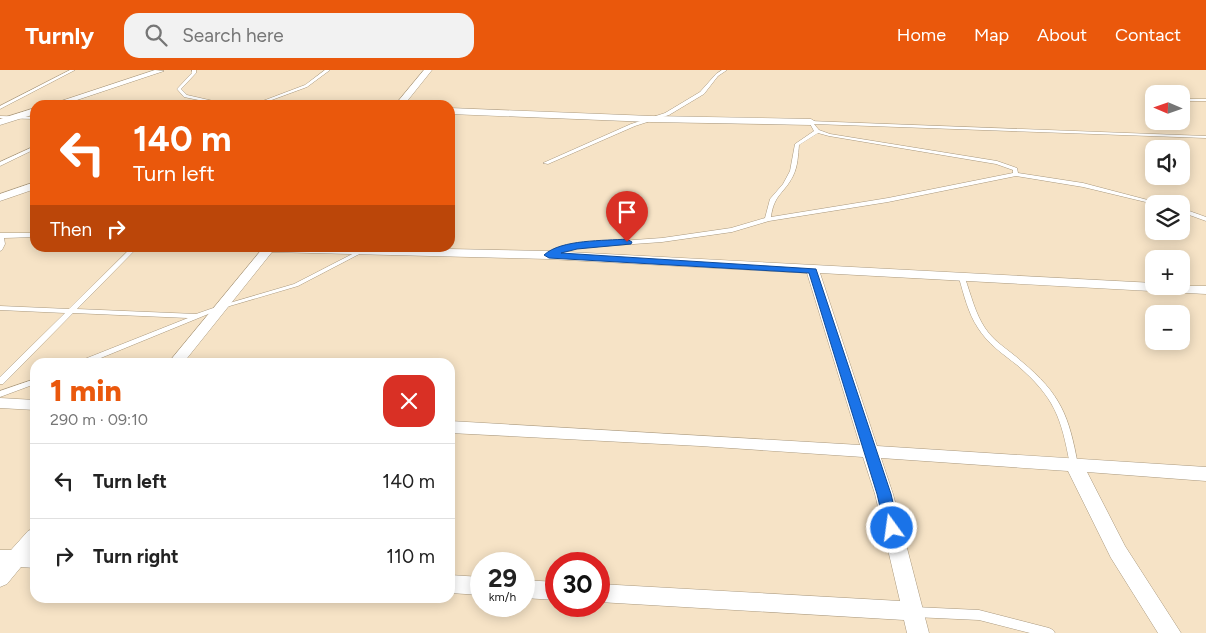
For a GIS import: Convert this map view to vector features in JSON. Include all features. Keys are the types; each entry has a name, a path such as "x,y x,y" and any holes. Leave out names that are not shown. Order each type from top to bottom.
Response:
{"street":[{"path":"69,100 162,70"},
{"path":"403,100 428,70"},
{"path":"455,111 814,127"},
{"path":"0,122 30,113"},
{"path":"0,198 30,187"},
{"path":"179,358 266,252"},
{"path":"438,252 549,255 813,271 1206,290"},
{"path":"813,271 884,494 918,633"},
{"path":"0,403 30,405"},
{"path":"455,427 870,451 1206,474"},
{"path":"1074,464 1118,552 1170,633"},
{"path":"0,578 30,542"},
{"path":"455,584 470,585"},
{"path":"610,594 913,612"}],"lane":[{"path":"0,108 73,70"},
{"path":"194,70 194,73 179,89 186,96 205,100"},
{"path":"268,100 306,86 328,70"},
{"path":"546,164 632,125 667,114 702,93 717,75 724,70"},
{"path":"1190,100 1206,100"},
{"path":"0,117 30,118"},
{"path":"814,127 844,138 997,163 1015,169 1016,174"},
{"path":"768,219 769,202 790,179 794,168 797,144 814,127 1206,137"},
{"path":"0,164 30,149"},
{"path":"549,255 561,249 577,246 662,240 723,232 768,219 888,200 1016,174 1083,185 1145,200"},
{"path":"1190,213 1206,219"},
{"path":"0,249 2,244 0,236 30,235"},
{"path":"0,382 130,252"},
{"path":"95,358 221,307 296,285 360,252"},
{"path":"962,278 975,317 984,332 1038,379 1050,392 1060,408 1069,433 1074,464"},
{"path":"0,308 198,316"},
{"path":"0,394 30,383"},
{"path":"913,612 979,615 1049,633"}],"route":[{"path":"627,242 577,246 561,249 549,255 813,271 884,494 892,528"}]}
